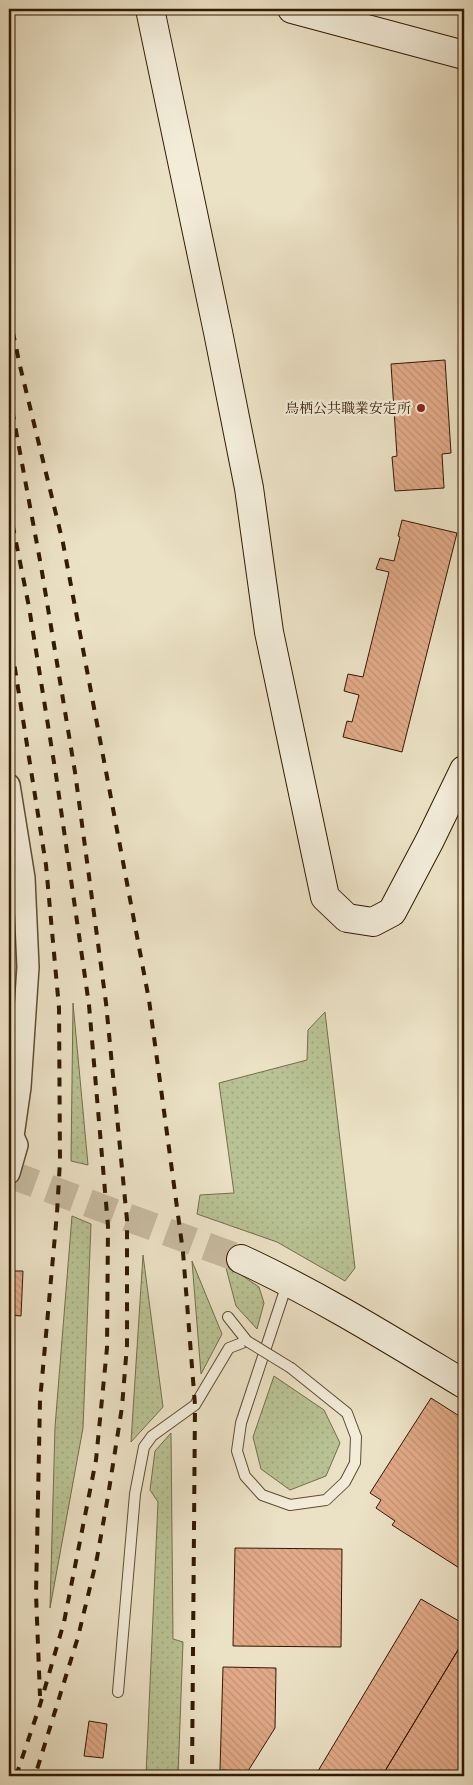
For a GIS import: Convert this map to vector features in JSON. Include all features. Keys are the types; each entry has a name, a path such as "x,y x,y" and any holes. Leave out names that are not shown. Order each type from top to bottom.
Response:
{"street":[{"path":"150,9 218,332 248,488 269,632 324,897 347,918 373,922 392,912 464,770"},
{"path":"292,9 464,56"},
{"path":"9,785 24,878 28,967 20,1087 9,1174"},
{"path":"241,1259 288,1281 341,1310 464,1384"}],"lane":[{"path":"228,1317 247,1341 291,1368 347,1413 356,1437 355,1463 345,1482 326,1500 290,1505 262,1495 245,1476 237,1451 241,1423 288,1281"},
{"path":"118,1692 135,1494 144,1447 152,1436 195,1405 229,1348 247,1341"}],"green space":[{"path":"73,1003 88,1165 71,1161"},
{"path":"325,1012 355,1268 345,1281 277,1242 197,1214 200,1195 234,1193 219,1083 307,1060 308,1030"},
{"path":"72,1216 91,1224 83,1428 50,1608 55,1427"},
{"path":"143,1255 163,1407 131,1442"},
{"path":"192,1261 222,1334 201,1374"},
{"path":"225,1264 259,1287 264,1303 257,1329 236,1306"},
{"path":"274,1376 324,1410 340,1443 326,1476 290,1490 261,1469 253,1437"},
{"path":"171,1433 173,1639 183,1642 178,1776 146,1776 158,1502 150,1490 155,1451"}],"building":[{"name":"鳥栖公共職業安定所","path":"445,360 451,453 442,454 444,488 395,491 392,457 397,456 391,364"},
{"path":"402,520 457,533 402,752 343,737 347,721 352,722 359,695 344,691 348,674 363,677 389,572 376,569 380,558 394,561"},
{"path":"9,1271 23,1271 21,1316 9,1315"},
{"path":"431,1398 464,1419 464,1571 392,1525 395,1521 376,1508 381,1500 370,1493"},
{"path":"235,1548 342,1549 341,1647 233,1646"},
{"path":"421,1599 464,1624 464,1640 382,1776 315,1776"},
{"path":"464,1640 464,1776 382,1776"},
{"path":"223,1667 276,1668 275,1728 248,1771 220,1770"},
{"path":"89,1721 107,1724 103,1758 84,1756"}],"tunnel":[{"path":"9,1174 241,1259"}],"railway":[{"path":"9,314 63,543 149,1000 183,1252 195,1405 192,1776"},
{"path":"9,393 41,566 75,772 106,1003 127,1220 127,1345 122,1407 108,1496 97,1558 78,1637 35,1776"},
{"path":"9,507 29,607 56,775 89,1005 108,1226 107,1348 96,1460 64,1622 40,1705 16,1776"},
{"path":"9,631 46,865 59,1008 60,1161 40,1401 36,1594 40,1696"}],"place":[{"name":"鳥栖公共職業安定所","path":"421,408"}]}
